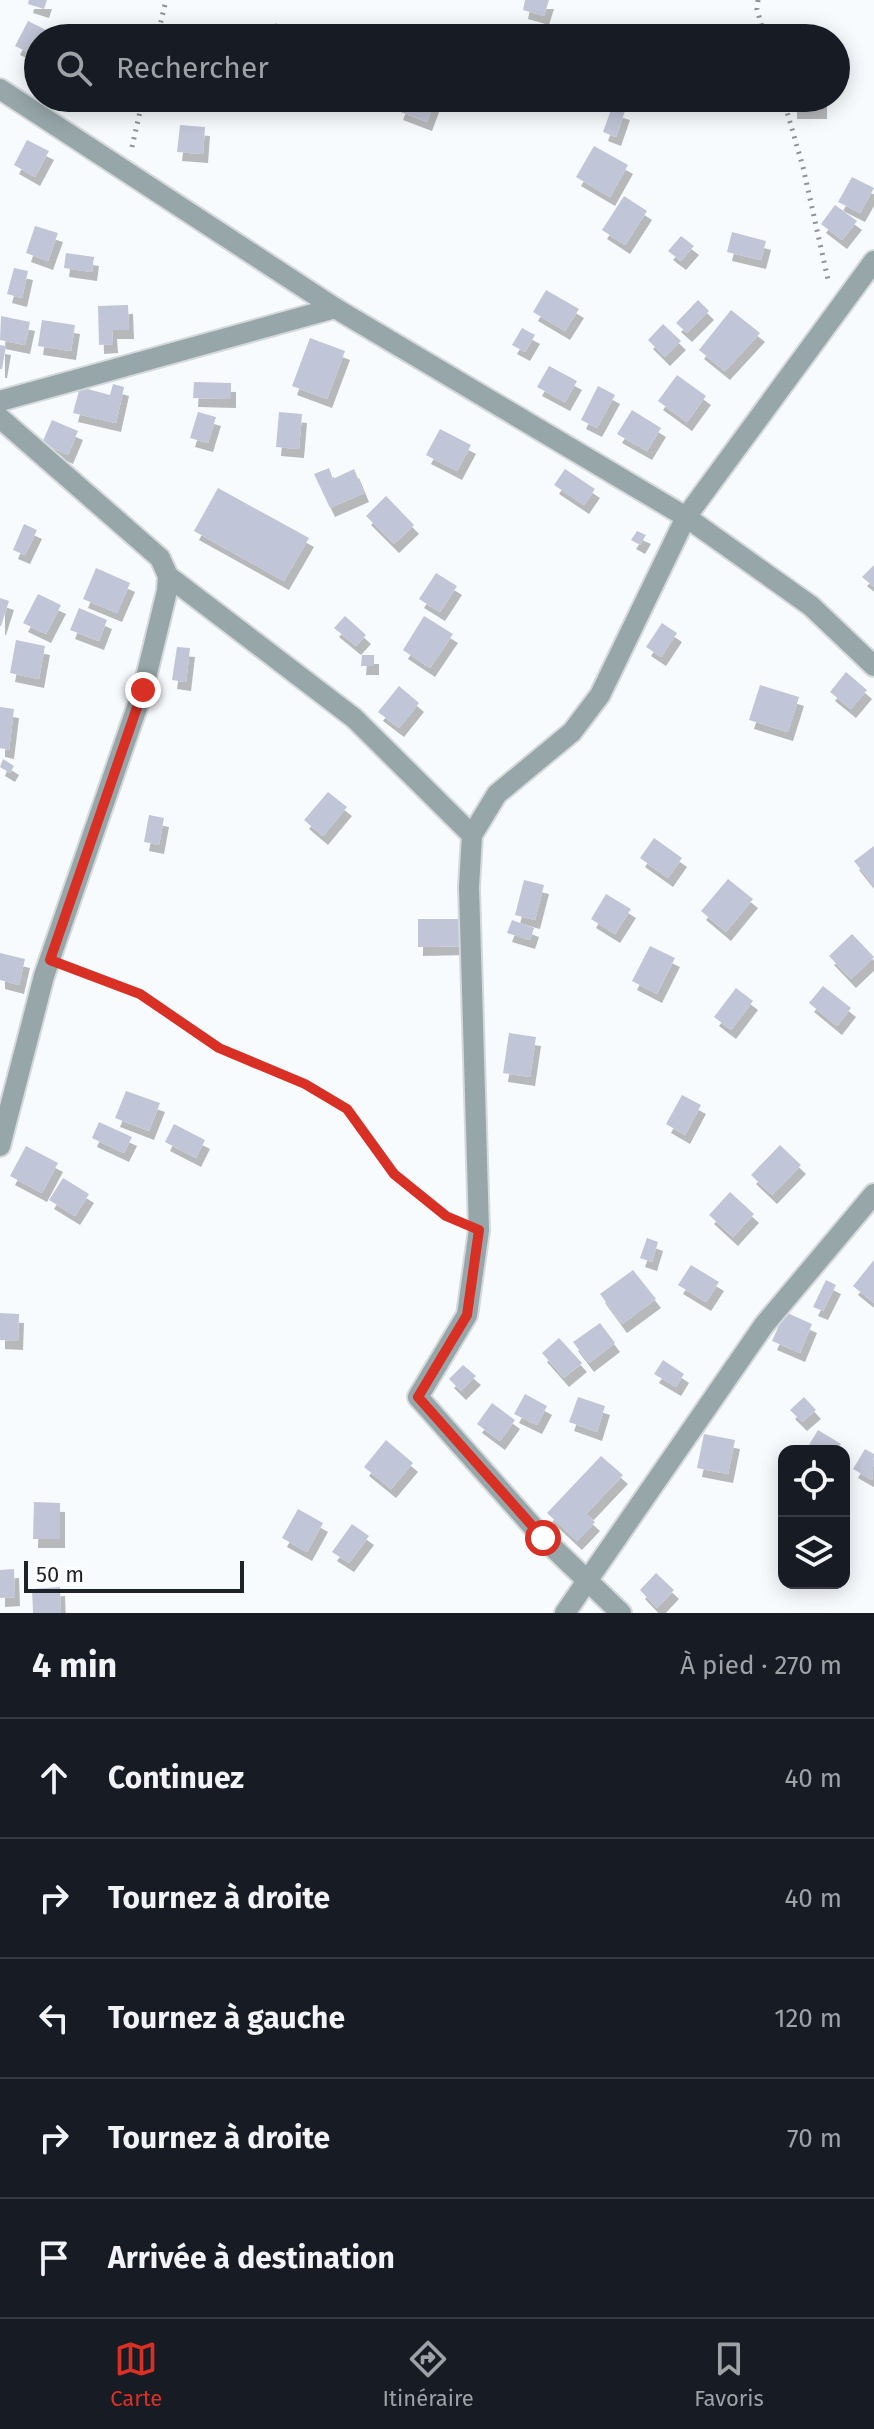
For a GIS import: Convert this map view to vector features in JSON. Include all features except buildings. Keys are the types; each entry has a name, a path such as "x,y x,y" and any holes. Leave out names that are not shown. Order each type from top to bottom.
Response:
{"street":[{"path":"0,89 24,105"},
{"path":"35,112 335,308 686,517 811,606 874,666"},
{"path":"621,1613 543,1538 418,1397 467,1315 479,1230 469,887 472,835 497,794 572,732 600,695 686,517 874,261"},
{"path":"0,401 335,308"},
{"path":"0,418 160,558 168,576 143,690 50,960 0,1146"},
{"path":"168,576 354,718 472,835"},
{"path":"565,1613 764,1325 874,1194"}],"path":[{"path":"160,24 166,0"},
{"path":"758,0 761,24"},
{"path":"126,171 140,112"},
{"path":"787,112 803,167 835,312"},
{"path":"50,960 140,994 219,1048 305,1084 347,1109 394,1174 446,1216 479,1230"}],"route":[{"path":"143,690 50,960 140,994 219,1048 305,1084 347,1109 394,1174 446,1216 479,1230 467,1315 418,1397 543,1538"}]}
